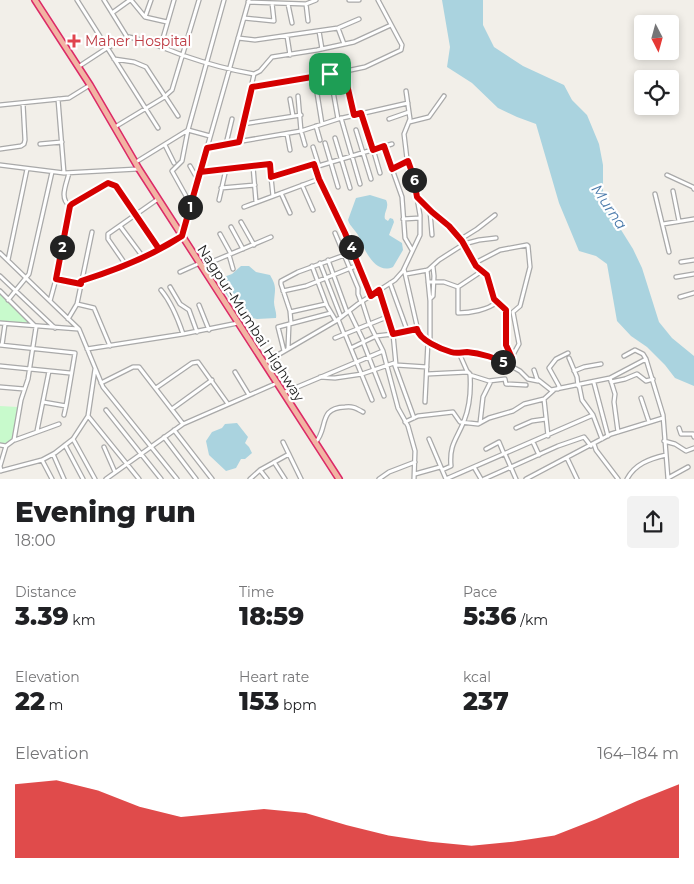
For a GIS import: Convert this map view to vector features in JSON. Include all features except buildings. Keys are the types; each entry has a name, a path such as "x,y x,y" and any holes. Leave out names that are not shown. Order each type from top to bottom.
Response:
{"highway":[{"name":"Nagpur-Mumbai Highway","path":"35,0 90,85 182,236 339,479"}],"street":[{"path":"76,0 158,128"},
{"path":"104,0 127,37"},
{"path":"112,13 131,0 145,17 167,22"},
{"path":"145,17 151,0"},
{"path":"160,45 174,0"},
{"path":"115,127 165,96 173,88 199,0"},
{"path":"191,205 172,172 182,162 188,130 224,0"},
{"path":"56,279 81,282 106,274 182,236 248,1 306,4 316,0"},
{"path":"352,0 359,0"},
{"path":"252,87 346,72 366,66 401,50 402,47 378,0"},
{"path":"244,18 274,21 273,2"},
{"path":"288,4 292,22"},
{"path":"306,4 308,21"},
{"path":"238,38 255,40 319,31 338,28 359,19"},
{"path":"78,67 127,37 160,45 184,55 229,69 254,74 260,71 271,58 344,44 358,40 391,25"},
{"path":"338,28 344,44"},
{"path":"319,31 322,49"},
{"path":"287,36 290,55"},
{"path":"114,58 146,66 178,116"},
{"path":"346,72 354,115"},
{"path":"239,142 254,74"},
{"path":"330,74 339,118 360,184"},
{"path":"0,105 71,97 90,85"},
{"path":"264,363 338,319 390,283 404,269 419,237 420,218 404,133 408,123 409,112 406,92"},
{"path":"317,93 322,124"},
{"path":"298,96 301,132 305,145"},
{"path":"408,123 429,117 444,96"},
{"path":"58,99 66,173 63,198 65,203 70,206"},
{"path":"290,99 293,116"},
{"path":"0,149 21,146 26,140 23,103"},
{"path":"207,148 301,132 339,118 408,103"},
{"path":"388,119 409,112"},
{"path":"361,113 380,173"},
{"path":"243,124 301,115"},
{"path":"226,144 232,120"},
{"path":"316,126 320,140"},
{"path":"136,162 188,130 210,136"},
{"path":"356,130 371,179"},
{"path":"287,134 290,150"},
{"path":"335,138 350,188"},
{"path":"40,144 62,142"},
{"path":"325,143 338,187"},
{"path":"271,177 392,144"},
{"path":"165,145 174,163"},
{"path":"384,146 402,197 405,238 412,250"},
{"path":"313,147 319,179 371,296"},
{"path":"392,169 408,161"},
{"path":"200,172 270,164 274,196"},
{"path":"0,165 66,173 139,168"},
{"path":"190,166 198,180"},
{"path":"253,166 256,202"},
{"path":"8,260 27,169"},
{"path":"219,200 226,169"},
{"path":"8,300 27,279 52,172"},
{"path":"667,175 694,188"},
{"path":"244,207 319,179"},
{"path":"50,301 70,206 108,183 116,186 159,249"},
{"path":"221,188 254,185"},
{"path":"302,185 313,210"},
{"path":"673,191 679,221"},
{"path":"281,193 290,213"},
{"path":"655,194 669,252"},
{"path":"417,197 461,239 475,263 487,275 494,298 506,310 506,345 512,358"},
{"path":"126,265 108,237 108,234 159,199"},
{"path":"430,211 432,234"},
{"path":"461,239 495,215"},
{"path":"403,218 420,218"},
{"path":"663,224 694,219"},
{"path":"241,222 254,245"},
{"path":"120,226 143,257"},
{"path":"231,226 242,249"},
{"path":"68,319 77,304 92,232"},
{"path":"335,233 358,288 369,323 383,351 398,408 415,451 414,479"},
{"path":"220,234 230,255 233,269"},
{"path":"180,272 230,255 272,237"},
{"path":"400,275 428,270 439,260 464,244 496,238"},
{"path":"475,263 500,250 528,246 530,267 520,306 513,312 519,344 508,365"},
{"path":"288,348 290,312 281,281 297,272 353,252"},
{"path":"0,253 79,329 101,383 177,479"},
{"path":"328,260 384,396"},
{"path":"681,262 694,260"},
{"path":"320,263 338,319 372,400"},
{"path":"283,291 306,286 358,265"},
{"path":"312,266 326,304 338,319"},
{"path":"430,299 433,296 434,282 432,267"},
{"path":"404,269 418,334 451,352 470,352 500,360 520,371 528,379 538,381 549,389 626,379 637,374 646,381 653,379"},
{"path":"425,402 430,299 428,270"},
{"path":"458,287 482,271"},
{"path":"676,277 694,274"},
{"path":"0,276 56,328"},
{"path":"428,282 451,283 458,287"},
{"path":"390,283 407,330"},
{"path":"170,287 179,303 189,310 197,332"},
{"path":"458,287 459,314 480,310 497,302"},
{"path":"160,290 165,296 183,334"},
{"path":"379,290 393,334 396,365 414,418"},
{"path":"0,291 36,327"},
{"path":"680,297 694,293"},
{"path":"77,304 94,308 110,346"},
{"path":"290,312 326,304"},
{"path":"199,305 209,330"},
{"path":"284,351 277,328 331,312"},
{"path":"335,338 387,317"},
{"path":"87,349 209,330 238,323"},
{"path":"0,324 79,329"},
{"path":"5,324 1,345 75,353 64,415"},
{"path":"14,440 36,327"},
{"path":"351,348 376,336 417,329"},
{"path":"624,356 635,350 643,354 646,359 663,418 668,479 688,466"},
{"path":"283,393 383,351"},
{"path":"414,474 448,469 451,466 452,443 463,423 470,395 470,374 459,353"},
{"path":"405,422 414,418 453,412 460,422 480,423 490,417 513,411 524,404 544,399 559,386 549,368 556,358 568,353"},
{"path":"569,358 579,385 582,400 593,415 602,439"},
{"path":"610,380 646,359"},
{"path":"156,388 196,362 199,363 212,380 228,404"},
{"path":"320,377 335,378 362,374 393,363 396,365 427,367"},
{"path":"574,371 601,364"},
{"path":"0,366 70,373"},
{"path":"101,383 137,366 184,424"},
{"path":"59,424 14,440 6,446 0,466 1,471 42,460 74,439 88,416 95,368"},
{"path":"534,370 538,381"},
{"path":"37,431 49,371"},
{"path":"235,372 250,395"},
{"path":"427,374 470,374 491,381 505,379 506,384 526,385"},
{"path":"172,408 212,380"},
{"path":"610,380 615,394 614,402 618,432"},
{"path":"480,423 484,396 491,381"},
{"path":"106,479 150,446 184,424 277,383"},
{"path":"594,383 608,436"},
{"path":"0,387 24,389"},
{"path":"641,398 649,422"},
{"path":"544,399 548,436"},
{"path":"43,402 66,406"},
{"path":"315,443 321,437 324,420 330,410 341,407 353,407 363,412"},
{"path":"106,410 162,479"},
{"path":"429,439 446,479 593,415"},
{"path":"88,416 140,479"},
{"path":"526,479 608,436 663,418"},
{"path":"516,428 534,421 546,419"},
{"path":"679,428 681,434 692,434 694,437"},
{"path":"174,430 212,479"},
{"path":"164,437 196,479"},
{"path":"484,479 584,437 618,479"},
{"path":"74,439 95,479"},
{"path":"664,441 675,444 686,451 694,448"},
{"path":"283,442 301,479"},
{"path":"486,449 499,442 516,479"},
{"path":"533,442 539,455"},
{"path":"0,445 6,446"},
{"path":"65,445 83,479"},
{"path":"104,447 115,472"},
{"path":"53,454 64,479"},
{"path":"250,479 260,470 289,454"},
{"path":"627,479 632,470 648,459 666,455"},
{"path":"567,458 578,479"},
{"path":"42,460 52,479"},
{"path":"274,462 285,479"},
{"path":"379,479 391,471 415,462"},
{"path":"474,466 480,479"},
{"path":"260,470 267,479"}],"green space":[{"path":"0,293 31,324 0,322"},
{"path":"0,406 18,407 15,437 3,445 0,445"}],"water":[{"path":"442,0 483,0 483,25 494,47 523,66 564,85 572,100 587,115 599,144 603,165 603,201 633,249 642,268 659,322 672,338 694,356 694,386 675,378 647,347 631,336 617,321 607,264 596,256 579,251 559,203 536,124 498,108 472,83 447,67 450,47"},
{"path":"370,195 386,200 385,219 388,221 390,218 393,219 394,222 389,235 402,243 403,250 393,267 381,267 371,259 348,220 356,198"},
{"path":"241,266 249,266 256,272 270,275 275,288 276,318 257,319 244,316 223,290 221,278 232,274"},
{"path":"237,423 248,437 245,443 252,453 245,459 241,459 236,468 226,471 209,455 206,441 212,432 222,428 225,424"}],"place":[{"name":"Maher Hospital","path":"74,41"}],"route":[{"path":"330,74 252,87 239,142 207,148 198,180 191,205 182,236 159,249 116,186 112,183 108,183 72,204 70,206 56,279 81,284 81,281 106,274 122,267 159,249 178,239 182,236 200,172 270,164 271,177 314,164 371,296 379,290 393,334 395,332 417,329 418,334 428,341 451,352 470,352 500,360 508,365 512,358 506,348 506,310 494,299 487,275 478,269 462,241 449,226 417,197 408,161 392,169 384,146 373,150 361,113 354,115 346,72 330,74"}],"water label":[{"name":"Murna","path":"609,207"}]}
